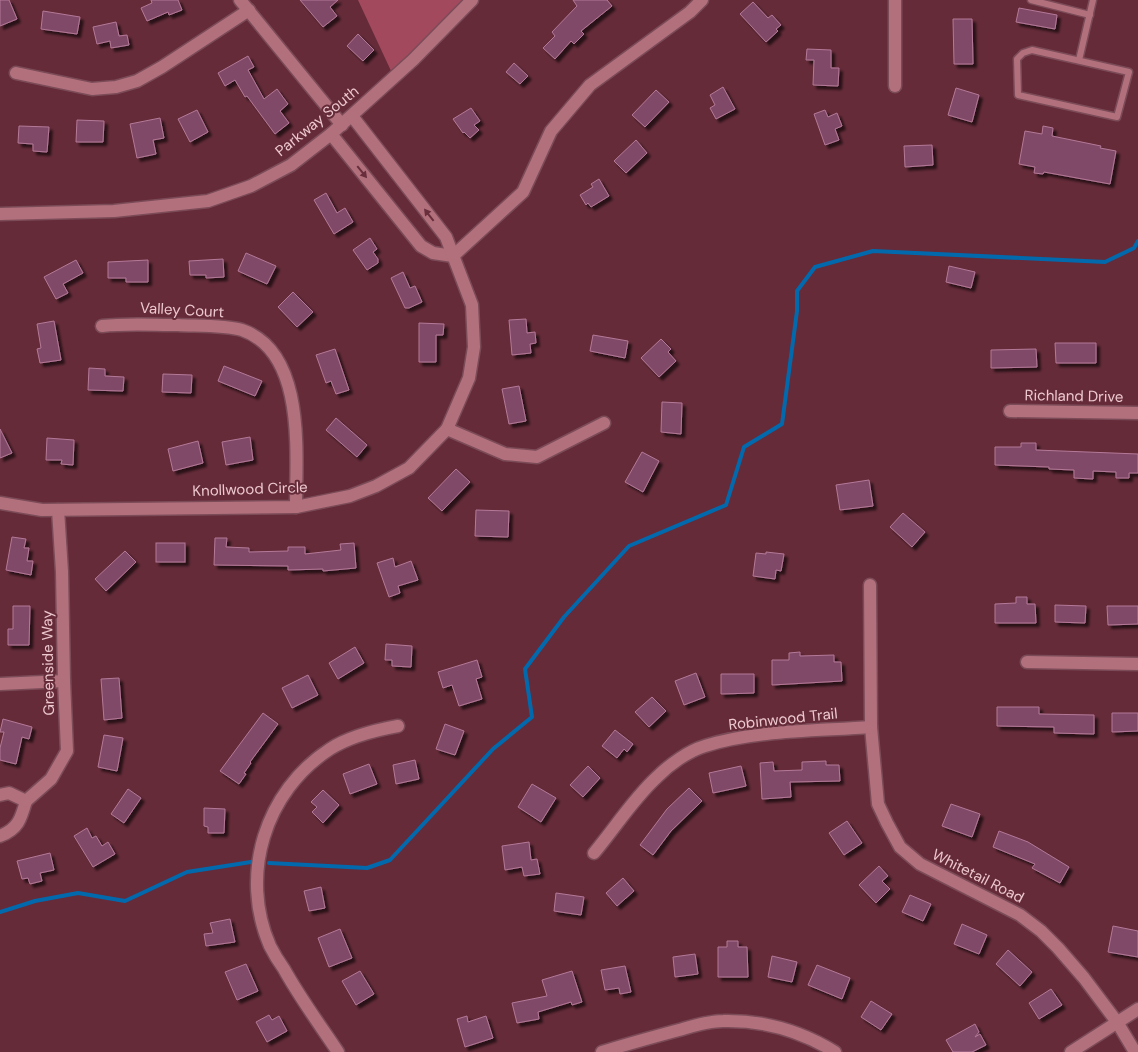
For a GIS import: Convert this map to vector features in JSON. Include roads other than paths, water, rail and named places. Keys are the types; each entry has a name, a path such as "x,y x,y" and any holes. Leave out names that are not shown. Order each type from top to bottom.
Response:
{"street":[{"name":"Knollwood Circle","path":"0,503 42,510 296,507 350,496 376,486 409,468 448,429 470,378 474,347 472,305 446,237 347,120 240,0"},
{"name":"Parkway South","path":"0,214 114,211 208,201 251,186 291,165 331,134 413,60 472,0"},
{"path":"331,134 422,246 434,253 453,256 524,192 551,131 590,85 690,12 702,0"},
{"path":"895,0 895,86"},
{"path":"16,73 92,89 116,87 137,81 162,67 248,10"},
{"name":"Valley Court","path":"102,326 119,324 210,326 242,330 264,343 280,364 289,383 296,440 296,507"},
{"name":"Richland Drive","path":"1010,411 1138,413"},
{"path":"448,429 505,454 537,457 604,423"},
{"name":"Greenside Way","path":"26,801 51,779 67,751 63,596 58,510"},
{"name":"Whitetail Road","path":"870,585 871,727 878,804 900,847 920,864 1020,915 1041,931 1058,948 1117,1022 1135,1052"},
{"path":"1027,662 1138,664"},
{"path":"0,684 64,681"},
{"path":"338,1052 290,980 270,946 260,915 256,892 259,855 264,834 282,799 298,776 312,762 332,748 356,737 398,726"},
{"name":"Robinwood Trail","path":"594,853 637,797 657,776 681,758 703,746 746,736 871,727"},
{"path":"0,795 9,794 26,801 20,822 8,833 0,836"},
{"path":"1071,1052 1138,1009"},
{"path":"602,1052 698,1025 722,1021 775,1025 810,1038 835,1052"}],"lane":[{"path":"1030,0 1090,15"},
{"path":"1079,60 1093,0"},
{"path":"1032,50 1079,60 1129,72 1117,117 1018,95 1017,58 1023,53 1032,50"}],"waterway":[{"path":"269,863 367,868 390,860 493,749 532,717 525,669 564,617 629,546 726,505 744,447 782,424 797,311 797,291 815,267 873,251 1105,262 1134,248 1138,241"},
{"path":"0,912 35,901 78,893 125,901 187,872 251,862"}]}
